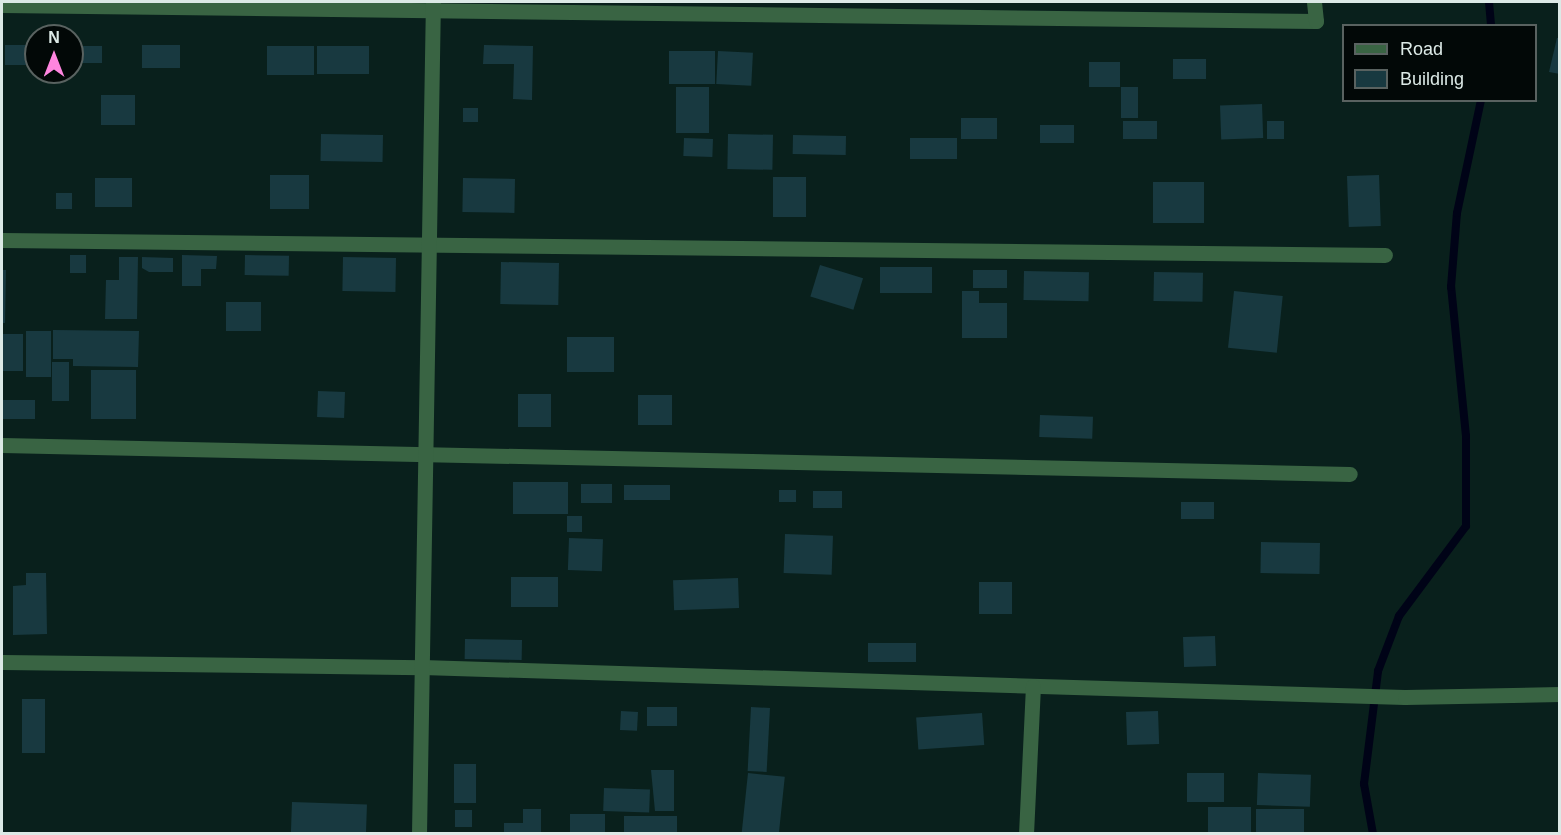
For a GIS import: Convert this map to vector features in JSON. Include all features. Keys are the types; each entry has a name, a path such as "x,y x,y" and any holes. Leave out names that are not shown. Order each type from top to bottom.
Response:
{"street":[{"path":"2,5 433,7 1316,21 1314,2"},
{"path":"419,834 433,7"},
{"path":"2,240 1385,255"},
{"path":"2,445 425,452 1350,474"},
{"path":"2,663 422,667 1405,697 1560,694"},
{"path":"1026,834 1033,686"}],"building":[{"path":"1557,38 1560,38 1560,74 1549,72"},
{"path":"5,45 24,45 24,65 5,65"},
{"path":"142,45 180,45 180,68 142,68"},
{"path":"484,45 533,46 532,100 513,99 514,64 483,64"},
{"path":"84,46 102,46 102,63 84,63"},
{"path":"267,46 314,46 314,75 267,75"},
{"path":"317,46 369,46 369,74 317,74"},
{"path":"669,51 715,51 715,84 669,84"},
{"path":"718,51 753,53 751,86 716,84"},
{"path":"1173,59 1206,59 1206,79 1173,79"},
{"path":"1089,62 1120,62 1120,87 1089,87"},
{"path":"676,87 709,87 709,133 676,133"},
{"path":"1121,87 1138,87 1138,118 1121,118"},
{"path":"101,95 135,95 135,125 101,125"},
{"path":"1262,104 1263,138 1221,139 1220,105"},
{"path":"463,108 478,108 478,122 463,122"},
{"path":"961,118 997,118 997,139 961,139"},
{"path":"1123,121 1157,121 1157,139 1123,139"},
{"path":"1267,121 1284,121 1284,139 1267,139"},
{"path":"1040,125 1074,125 1074,143 1040,143"},
{"path":"321,134 383,135 383,162 321,161"},
{"path":"728,134 773,135 772,170 727,169"},
{"path":"793,135 846,136 846,155 793,154"},
{"path":"684,138 713,139 712,157 683,156"},
{"path":"910,138 957,138 957,159 910,159"},
{"path":"270,175 309,175 309,209 270,209"},
{"path":"1379,175 1381,226 1349,227 1347,176"},
{"path":"773,177 806,177 806,217 773,217"},
{"path":"95,178 132,178 132,207 95,207"},
{"path":"463,178 515,179 514,213 462,212"},
{"path":"1153,182 1204,182 1204,223 1153,223"},
{"path":"56,193 72,193 72,209 56,209"},
{"path":"70,255 86,255 86,273 70,273"},
{"path":"182,255 217,256 216,269 201,269 201,286 182,286"},
{"path":"245,255 289,256 289,276 245,275"},
{"path":"119,257 138,257 137,319 105,319 106,280 119,280"},
{"path":"142,257 173,258 173,272 149,272 142,268"},
{"path":"343,257 396,258 395,292 342,291"},
{"path":"501,262 559,263 558,305 500,304"},
{"path":"820,265 863,278 853,310 810,297"},
{"path":"880,267 932,267 932,293 880,293"},
{"path":"2,270 6,270 5,323 2,323"},
{"path":"973,270 1007,270 1007,288 973,288"},
{"path":"1024,271 1089,272 1088,301 1023,300"},
{"path":"1154,272 1203,273 1202,302 1153,301"},
{"path":"962,291 979,291 979,303 1007,303 1007,338 962,338"},
{"path":"1234,291 1283,296 1277,353 1228,348"},
{"path":"226,302 261,302 261,331 226,331"},
{"path":"53,330 139,331 138,367 73,366 73,359 53,359"},
{"path":"26,331 51,331 51,377 26,377"},
{"path":"2,334 23,334 23,371 2,371"},
{"path":"567,337 614,337 614,372 567,372"},
{"path":"52,362 69,362 69,401 52,401"},
{"path":"91,370 136,370 136,419 91,419"},
{"path":"318,391 345,392 344,418 317,417"},
{"path":"518,394 551,394 551,427 518,427"},
{"path":"638,395 672,395 672,425 638,425"},
{"path":"2,400 35,400 35,419 2,419"},
{"path":"1040,415 1093,417 1092,439 1039,437"},
{"path":"513,482 568,482 568,514 513,514"},
{"path":"581,484 612,484 612,503 581,503"},
{"path":"624,485 670,485 670,500 624,500"},
{"path":"779,490 796,490 796,502 779,502"},
{"path":"813,491 842,491 842,508 813,508"},
{"path":"1181,502 1214,502 1214,519 1181,519"},
{"path":"567,516 582,516 582,532 567,532"},
{"path":"785,534 833,536 832,575 784,573"},
{"path":"569,538 603,539 602,571 568,570"},
{"path":"1261,542 1320,543 1319,574 1260,573"},
{"path":"26,573 46,573 47,634 13,635 13,586 26,585"},
{"path":"511,577 558,577 558,607 511,607"},
{"path":"738,578 739,608 674,610 673,580"},
{"path":"979,582 1012,582 1012,614 979,614"},
{"path":"1215,636 1216,666 1184,667 1183,637"},
{"path":"465,639 522,640 522,660 465,659"},
{"path":"868,643 916,643 916,662 868,662"},
{"path":"22,699 45,699 45,753 22,753"},
{"path":"647,707 677,707 677,726 647,726"},
{"path":"751,707 770,708 767,772 748,771"},
{"path":"621,711 638,712 637,731 620,730"},
{"path":"1158,711 1159,744 1127,745 1126,712"},
{"path":"982,713 984,745 918,750 916,718"},
{"path":"454,764 476,764 476,803 454,803"},
{"path":"651,770 674,770 674,811 655,811"},
{"path":"748,773 785,777 779,834 742,834"},
{"path":"1187,773 1224,773 1224,802 1187,802"},
{"path":"1258,773 1311,775 1310,807 1257,805"},
{"path":"604,788 650,790 649,813 603,811"},
{"path":"292,802 367,805 366,834 291,834"},
{"path":"1208,807 1251,807 1251,834 1208,834"},
{"path":"523,809 541,809 541,834 504,834 504,823 523,823"},
{"path":"1256,809 1304,809 1304,834 1256,834"},
{"path":"455,810 472,810 472,827 455,827"},
{"path":"570,814 605,814 605,834 570,834"},
{"path":"624,816 677,816 677,834 624,834"}],"waterway":[{"path":"1489,2 1491,24"},
{"path":"1373,834 1364,784 1378,671 1399,616 1466,526 1466,436 1451,287 1457,213 1481,102"}]}
